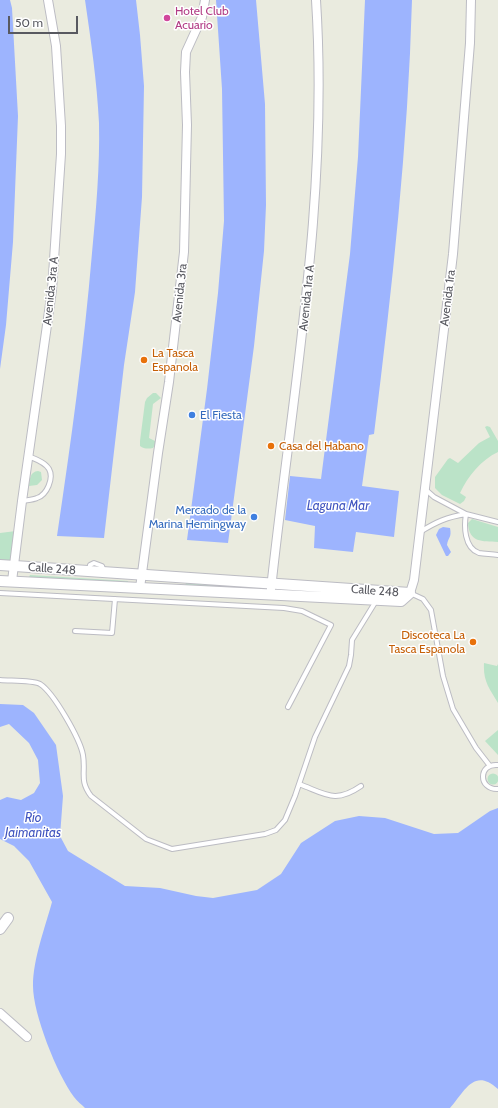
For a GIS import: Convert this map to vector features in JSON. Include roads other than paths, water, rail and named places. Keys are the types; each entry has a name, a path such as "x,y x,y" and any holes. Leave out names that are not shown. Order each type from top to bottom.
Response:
{"street":[{"name":"Avenida 3ra A","path":"12,582 28,456 52,290 61,154 60,103 56,46 48,0"},
{"name":"Avenida 3ra","path":"140,588 169,382 184,252 187,125 185,72 186,52 202,16 205,0"},
{"name":"Avenida 1ra A","path":"271,589 304,322 315,209 319,100 316,0"},
{"name":"Avenida 1ra","path":"410,593 414,580 453,254 470,43 472,0"},
{"name":"Calle 248","path":"0,565 142,575 377,600 401,601 410,593"},
{"name":"Calle 248","path":"0,581 140,588 271,589 410,593"},
{"path":"0,929 8,918"},
{"path":"0,1013 27,1037"}],"lane":[{"path":"22,501 38,498 44,493 49,484 51,474 49,468 44,464 28,456"},
{"path":"424,488 434,497 466,514 498,522"},
{"path":"420,532 436,522 450,517 466,514"},
{"path":"466,514 464,524 469,546 473,550 480,553 498,555"},
{"path":"0,593 284,608 302,611 331,625 288,707"},
{"path":"410,593 423,598 431,610 443,676 453,709 476,748 490,766"},
{"path":"75,631 112,633 115,599"},
{"path":"0,680 33,682 40,684 49,693 79,743 83,756 83,782 86,789 91,796 146,839 172,849 264,834 276,830 285,820 315,737 349,666 352,640 377,600"},
{"path":"498,765 490,766 483,775 484,782 490,788 498,788"},
{"path":"299,784 332,796 342,796 361,786"}],"water":[{"path":"0,0 10,0 12,8 18,116 13,242 6,325 0,369"},
{"path":"85,0 136,0 144,86 142,197 135,292 124,365 104,538 57,536 81,360 95,221 98,172 98,108 94,62"},
{"path":"216,0 256,0 265,104 266,205 264,251 254,346 228,543 187,540 207,389 218,293 224,221 222,89"},
{"name":"Laguna Mar","path":"365,0 412,0 407,109 393,271 374,434 369,435 362,486 399,491 394,537 356,532 353,552 314,548 315,526 285,520 290,476 321,479 350,254 358,157"},
{"path":"443,527 450,528 450,536 447,545 451,552 448,556 446,556 436,535 439,529"},
{"name":"Río Jaimanitas","path":"0,704 23,705 34,713 56,745 63,796 60,836 68,851 125,886 160,888 213,898 257,890 281,874 301,843 335,821 359,816 385,818 434,834 458,833 490,811 498,808 498,1089 490,1083 482,1080 476,1081 465,1089 450,1108 85,1108 75,1098 60,1074 41,1027 34,998 33,986 35,965 52,902 29,861 14,846 0,839 0,800 7,797 21,800 34,793 40,783 38,760 29,743 9,724 0,727"}],"place":[{"name":"Hotel Club Acuario","path":"167,18"},
{"name":"La Tasca Espanola","path":"144,360"},
{"name":"El Fiesta","path":"192,415"},
{"name":"Casa del Habano","path":"271,446"},
{"name":"Mercado de la Marina Hemingway","path":"254,517"},
{"name":"Discoteca La Tasca Espanola","path":"473,642"}]}
